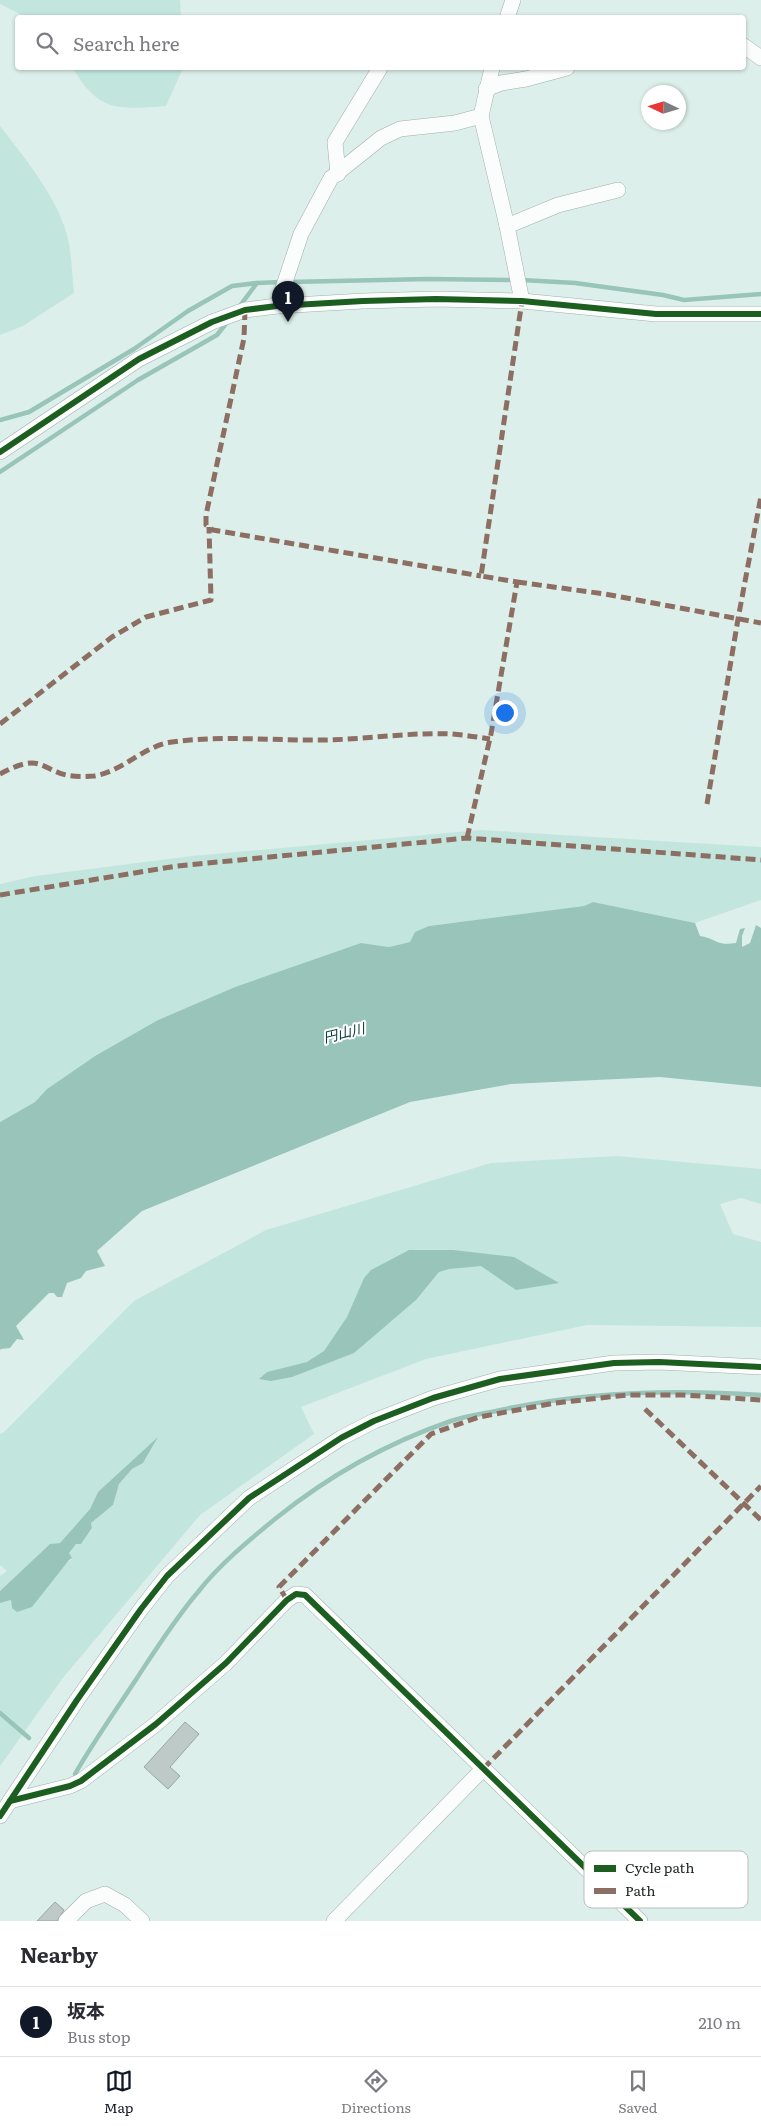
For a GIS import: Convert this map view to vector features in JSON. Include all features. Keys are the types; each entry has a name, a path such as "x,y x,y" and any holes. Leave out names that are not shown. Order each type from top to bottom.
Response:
{"street":[{"path":"508,15 512,0"},
{"path":"746,47 761,58"},
{"path":"338,174 335,142 379,70"},
{"path":"491,70 481,116 507,226 522,301"},
{"path":"486,89 501,83 526,79 560,70"},
{"path":"277,306 301,234 332,178 360,153 381,138 400,129 456,123 481,116"},
{"path":"507,226 558,205 618,190"},
{"path":"0,452 138,359 221,319 245,310 277,306 436,299 522,301 656,314 761,314"},
{"path":"0,1816 119,1639 167,1576 249,1498 341,1438 374,1421 432,1398 500,1379 614,1363 659,1362 761,1367"},
{"path":"10,1801 70,1786 81,1781 156,1724 219,1670 287,1600 296,1594 305,1595 584,1867"},
{"path":"334,1921 483,1769"},
{"path":"66,1921 86,1900 105,1894 124,1905 142,1921"},
{"path":"627,1908 640,1921"}],"shaded area":[{"path":"0,0 180,0 181,15 22,15 0,4"},
{"path":"74,70 182,70 166,106 135,108 111,105 91,93"},
{"path":"0,126 39,178 56,206 67,235 74,293 23,326 0,335"},
{"path":"480,830 761,847 761,900 695,923 593,902 584,906 429,926 410,942 389,947 361,943 235,987 158,1020 95,1056 47,1089 35,1102 0,1122 0,884 35,876 192,856"},
{"path":"617,1156 761,1169 761,1204 741,1198 720,1204 733,1234 761,1242 761,1327 587,1325 426,1359 301,1407 314,1434 200,1515 62,1679 0,1766 0,1603 11,1600 72,1559 69,1553 76,1544 81,1543 92,1529 91,1523 113,1505 119,1484 132,1469 143,1463 157,1439 98,1492 90,1509 60,1543 50,1544 0,1591 0,1576 7,1571 0,1565 0,1434 134,1301 266,1230 491,1163"}],"water":[{"name":"円山川","path":"593,902 695,923 700,936 724,944 736,943 740,929 745,928 742,936 742,947 750,943 756,925 761,928 761,1087 660,1077 511,1084 410,1102 142,1211 97,1251 105,1266 86,1271 81,1278 67,1283 62,1297 49,1293 16,1326 24,1340 17,1339 10,1348 0,1350 0,1122 35,1102 47,1089 95,1056 158,1020 235,987 361,943 389,947 410,942 415,932 429,926 584,906"},
{"path":"409,1250 453,1250 514,1257 559,1283 516,1290 481,1266 449,1269 439,1272 416,1300 354,1353 292,1377 271,1381 259,1379 267,1372 307,1362 324,1351 347,1317 364,1278 371,1270"},
{"path":"158,1437 143,1463 132,1469 119,1484 113,1505 91,1523 92,1528 81,1544 76,1544 69,1553 72,1558 32,1607 17,1612 12,1608 11,1600 0,1603 0,1591 50,1544 60,1543 90,1509 98,1492"}],"building":[{"path":"185,1722 199,1734 170,1767 180,1776 168,1789 144,1767"},
{"path":"55,1902 64,1910 57,1921 37,1921"}],"waterway":[{"path":"289,282 428,279 514,280"},
{"path":"522,280 575,283 663,295 684,300 761,294"},
{"path":"239,307 257,283 281,282"},
{"path":"0,420 29,412 134,349 188,311 232,286 257,283"},
{"path":"0,472 138,380 217,335 228,321"},
{"path":"75,1774 166,1634 215,1572 275,1519 315,1489 358,1462 404,1440 451,1421 529,1404 628,1393 694,1392 761,1395"},
{"path":"0,1713 29,1738"}],"marked path":[{"path":"467,838 491,734 517,582 481,576 522,301"},
{"path":"245,310 244,338 206,515 206,525 213,530 481,576"},
{"path":"707,804 761,496"},
{"path":"0,724 112,637 146,617 211,600 209,527"},
{"path":"517,582 605,594 761,623"},
{"path":"0,774 20,765 35,763 65,775 94,776 115,769 162,744 191,740 327,740 437,734 457,734 490,739"},
{"path":"0,895 177,866 467,838 761,860"},
{"path":"287,1600 279,1587 431,1434 479,1417 555,1403 627,1395 683,1395 761,1400"},
{"path":"645,1409 761,1520"},
{"path":"483,1769 761,1486"}],"cycle path":[{"path":"0,452 139,359 212,322 245,310 277,306 363,301 436,299 522,301 656,314 761,314"},
{"path":"0,1816 77,1700 141,1609 167,1576 249,1498 341,1438 374,1421 433,1398 500,1379 614,1363 659,1362 761,1367"},
{"path":"10,1801 70,1786 81,1781 156,1724 226,1663 287,1600 296,1594 305,1595 584,1867"},
{"path":"627,1908 640,1921"}],"place":[{"name":"坂本","path":"288,322"}]}
